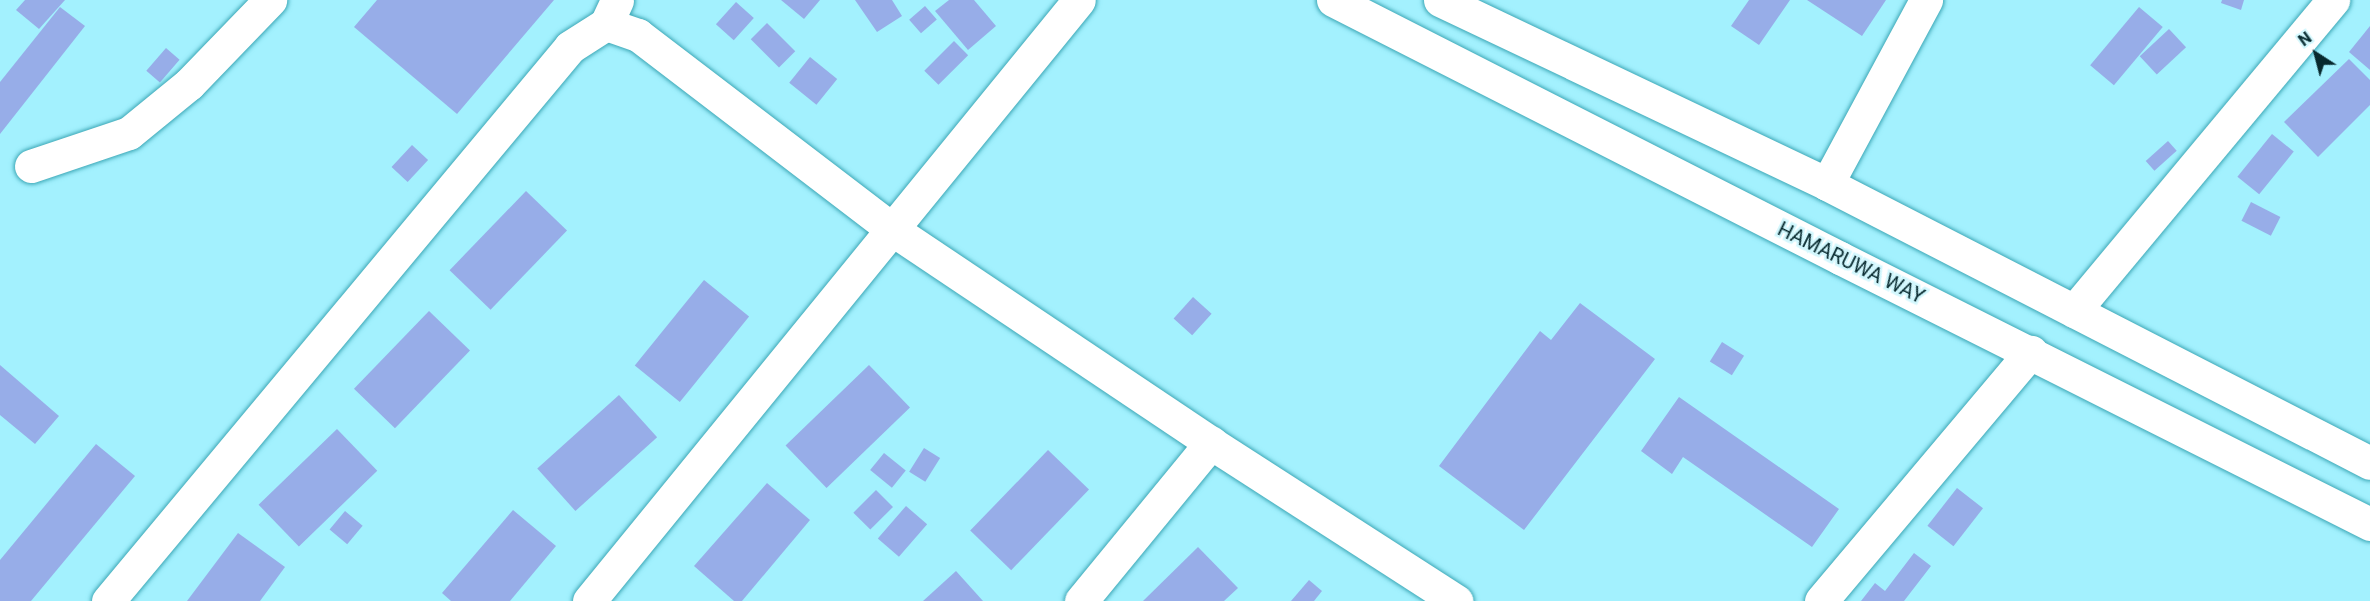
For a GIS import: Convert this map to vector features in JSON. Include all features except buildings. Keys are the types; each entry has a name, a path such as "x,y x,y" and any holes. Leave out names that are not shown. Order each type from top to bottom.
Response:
{"street":[{"path":"31,166 129,133 189,84 270,0"},
{"path":"588,601 1079,0"},
{"name":"HAMARUWA WAY","path":"1333,0 1829,253 2031,352 2370,524"},
{"path":"1440,0 1827,184 2370,463"},
{"path":"1827,184 1926,0"},
{"path":"2074,311 2333,0"},
{"path":"108,601 570,47 611,12 893,230 1211,443 1456,601"},
{"path":"1821,601 2031,352"},
{"path":"1082,601 1211,443"}]}
